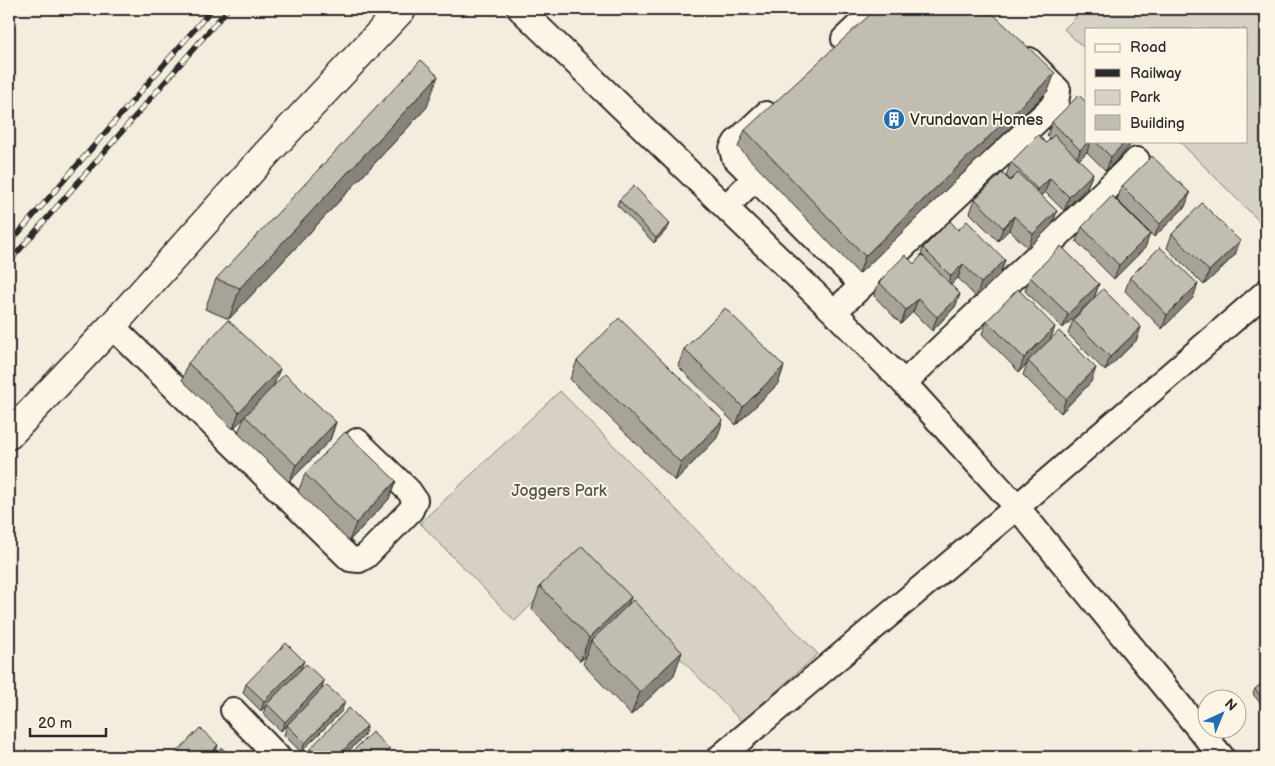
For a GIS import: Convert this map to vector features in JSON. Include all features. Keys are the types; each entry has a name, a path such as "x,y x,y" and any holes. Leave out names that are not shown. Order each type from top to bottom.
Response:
{"street":[{"path":"9,435 112,326 267,153 402,9"},
{"path":"520,9 834,312 904,383 1017,507 1222,757"},
{"path":"827,55 876,9"},
{"path":"834,312 1056,103 1058,90 1013,43"},
{"path":"778,102 736,142 732,149 734,157 862,285"},
{"path":"904,383 1138,160"},
{"path":"726,207 755,178"},
{"path":"720,757 1017,507 1266,292"},
{"path":"112,326 350,559 359,560 366,556 411,510 415,500 409,491 357,441"},
{"path":"233,710 278,757"}],"green space":[{"path":"1084,9 1266,9 1266,228 1180,142 1248,142 1248,28 1085,28 1085,49 1064,29"},
{"name":"Joggers Park","path":"560,391 818,654 742,722 581,556 515,621 420,523"}],"building":[{"name":"Vrundavan Homes","path":"876,9 988,9 1055,73 865,256 745,130"},
{"path":"421,60 438,76 240,288 216,279"},
{"path":"1079,95 1085,101 1085,142 1088,142 1080,150 1052,122"},
{"path":"1038,135 1046,143 1054,135 1093,173 1069,197 1050,178 1038,190 1011,162"},
{"path":"1096,142 1125,142 1111,157"},
{"path":"1152,156 1190,193 1160,224 1122,186"},
{"path":"1002,173 1010,181 1018,173 1057,211 1033,234 1014,216 1003,228 975,199"},
{"path":"634,186 670,223 656,238 619,200"},
{"path":"1112,196 1150,234 1119,265 1082,227"},
{"path":"1202,203 1240,241 1209,271 1172,234"},
{"path":"950,221 958,230 967,221 1005,260 981,283 963,264 951,276 923,248"},
{"path":"1061,246 1099,284 1068,314 1030,277"},
{"path":"1160,247 1198,284 1167,315 1130,277"},
{"path":"905,255 914,264 922,255 960,294 937,317 918,299 906,310 879,282"},
{"path":"1018,289 1055,327 1024,358 987,321"},
{"path":"1103,289 1141,327 1110,357 1073,320"},
{"path":"725,308 784,366 743,407 684,349"},
{"path":"619,318 723,420 681,463 577,361"},
{"path":"228,320 280,369 239,412 188,363"},
{"path":"1059,331 1096,368 1066,399 1028,361"},
{"path":"285,374 336,422 296,465 245,416"},
{"path":"345,432 396,481 356,523 305,474"},
{"path":"582,546 631,597 589,638 540,586"},
{"path":"633,600 682,652 640,692 591,641"},
{"path":"286,643 304,661 264,701 246,684"},
{"path":"306,664 324,681 285,722 267,704"},
{"path":"1266,680 1266,703 1255,689"},
{"path":"326,685 345,702 305,743 287,725"},
{"path":"349,708 367,726 337,757 318,757 310,749"},
{"path":"200,728 218,745 207,757 172,757"},
{"path":"372,732 390,749 382,757 347,757"},
{"path":"222,748 232,757 213,757"}],"railway":[{"path":"9,244 212,9"},
{"path":"9,262 228,9"}],"place":[{"name":"Vrundavan Homes","path":"894,119"}]}
